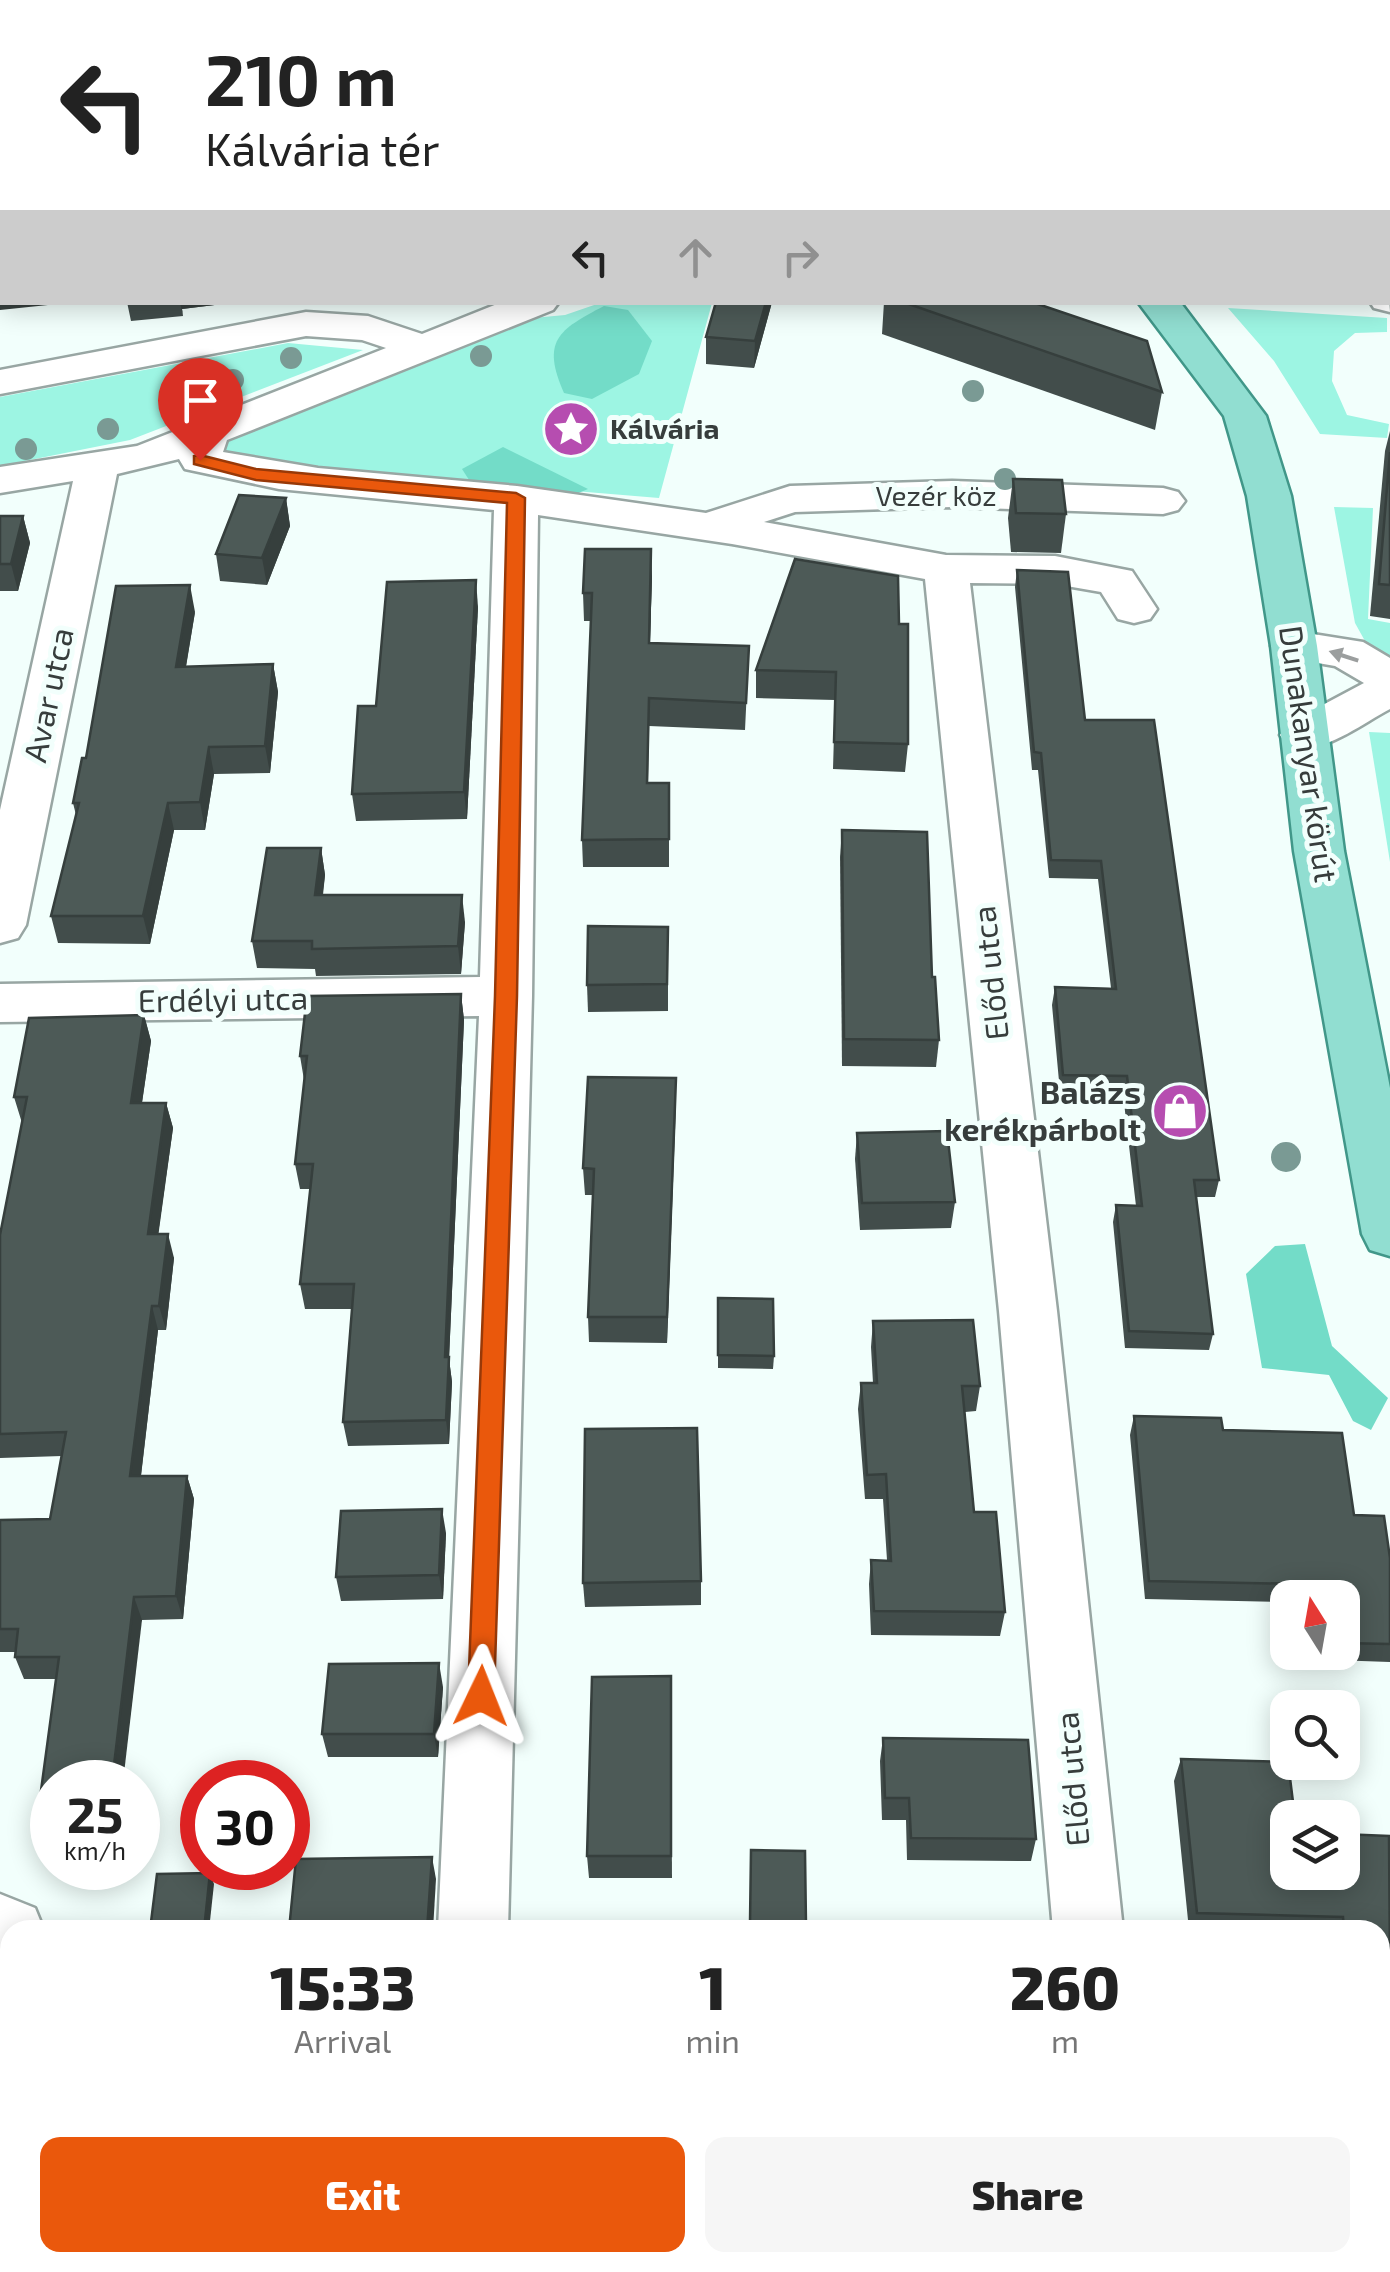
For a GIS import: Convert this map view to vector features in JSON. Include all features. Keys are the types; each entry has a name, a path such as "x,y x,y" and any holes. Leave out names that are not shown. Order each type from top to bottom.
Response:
{"main road":[{"name":"Dunakanyar körút","path":"1161,305 1199,350 1244,416 1269,496 1342,984 1390,1234"}],"street":[{"path":"0,480 146,457 530,305"},
{"path":"0,382 306,324 368,328 423,348"},
{"path":"208,432 200,460 256,474 516,498 713,526 946,569 1055,570 1116,581 1134,609"},
{"name":"Avar utca","path":"0,924 98,465"},
{"name":"Vezér köz","path":"713,526 790,499 952,494 1163,501"},
{"path":"473,1920 506,996 516,498"},
{"name":"Előd utca","path":"946,569 1026,1291 1087,1920"},
{"path":"1294,646 1346,653 1390,678"},
{"path":"1304,735 1390,689"},
{"name":"Erdélyi utca","path":"0,1003 506,996"}],"green space":[{"path":"594,305 711,305 659,498 232,463 223,455 224,443 243,429 533,318 565,315"},
{"path":"604,306 628,310 652,341 639,374 592,399 564,393 554,361 558,339 575,322"},
{"path":"1228,308 1387,318 1387,332 1355,333 1334,351 1332,381 1347,415 1389,424 1387,438 1320,434 1274,361"},
{"path":"288,343 363,350 130,440 0,466 0,397"},
{"path":"503,447 588,489 569,497 473,486 462,469"},
{"path":"1334,507 1373,508 1368,619 1390,623 1390,658 1365,641 1355,623"},
{"path":"1369,732 1390,733 1390,862"},
{"path":"1305,1244 1332,1346 1388,1398 1371,1430 1353,1421 1329,1375 1262,1368 1246,1274 1275,1246"}],"building":[{"path":"715,305 765,305 755,341 706,337"},
{"path":"912,305 1041,305 1147,341 1162,392"},
{"path":"1390,452 1390,585 1379,584"},
{"path":"1013,479 1062,480 1066,514 1016,513"},
{"path":"239,495 286,498 262,558 216,554"},
{"path":"0,516 23,516 11,564 0,564"},
{"path":"585,549 651,549 649,643 749,646 746,703 649,698 647,783 669,783 669,839 582,840 592,593 583,593"},
{"path":"795,559 898,576 899,624 908,624 908,744 834,742 836,672 756,670"},
{"path":"1017,570 1068,572 1085,720 1154,720 1219,1180 1194,1180 1213,1334 1129,1331 1116,1205 1142,1206 1127,1076 1063,1075 1055,987 1116,989 1101,861 1051,860 1041,753 1034,752"},
{"path":"476,580 464,792 352,794 358,706 376,706 387,582"},
{"path":"190,585 176,667 273,664 265,746 209,747 200,802 168,803 143,916 51,916 79,803 73,803 82,758 86,758 116,586"},
{"path":"842,830 927,832 932,977 939,1040 844,1039"},
{"path":"267,848 321,848 315,895 462,895 458,946 312,949 312,941 252,941"},
{"path":"588,926 668,927 667,984 587,985"},
{"path":"461,994 445,1357 449,1357 446,1420 343,1422 354,1284 300,1284 313,1164 295,1164 307,1056 300,1056 307,996"},
{"path":"144,1015 131,1103 166,1103 148,1234 168,1234 159,1306 152,1306 130,1476 187,1476 176,1596 134,1597 115,1760 45,1760 59,1657 15,1657 18,1629 0,1629 0,1520 50,1519 66,1432 0,1434 0,1235 27,1097 14,1097 29,1018"},
{"path":"588,1077 676,1078 667,1317 588,1317 594,1169 583,1168"},
{"path":"947,1131 955,1202 862,1203 857,1133"},
{"path":"718,1298 773,1299 774,1356 718,1355"},
{"path":"973,1320 980,1386 962,1386 974,1512 996,1512 1005,1612 874,1611 871,1560 891,1561 886,1474 867,1475 861,1383 877,1383 873,1321"},
{"path":"1134,1416 1221,1418 1223,1430 1342,1433 1354,1515 1384,1516 1390,1558 1390,1644 1360,1643 1360,1580 1149,1581"},
{"path":"697,1428 701,1581 583,1583 585,1429"},
{"path":"442,1509 439,1575 336,1577 341,1511"},
{"path":"439,1663 434,1734 322,1734 329,1664"},
{"path":"671,1676 671,1856 587,1856 592,1677"},
{"path":"883,1738 1028,1740 1036,1839 911,1838 909,1798 885,1798"},
{"path":"1181,1759 1270,1761 1270,1780 1290,1780 1293,1800 1270,1800 1270,1890 1360,1890 1360,1835 1389,1836 1390,1920 1197,1913"},
{"path":"751,1850 805,1851 806,1920 750,1920"},
{"path":"432,1857 428,1920 290,1920 293,1890 310,1890 310,1859"},
{"path":"160,1874 180,1874 180,1890 208,1890 205,1920 151,1920"}],"place":[{"name":"Kálvária","path":"571,429"},
{"name":"Balázs kerékpárbolt","path":"1180,1111"}],"route":[{"path":"200,460 256,474 516,498 506,996 481,1696"}]}
